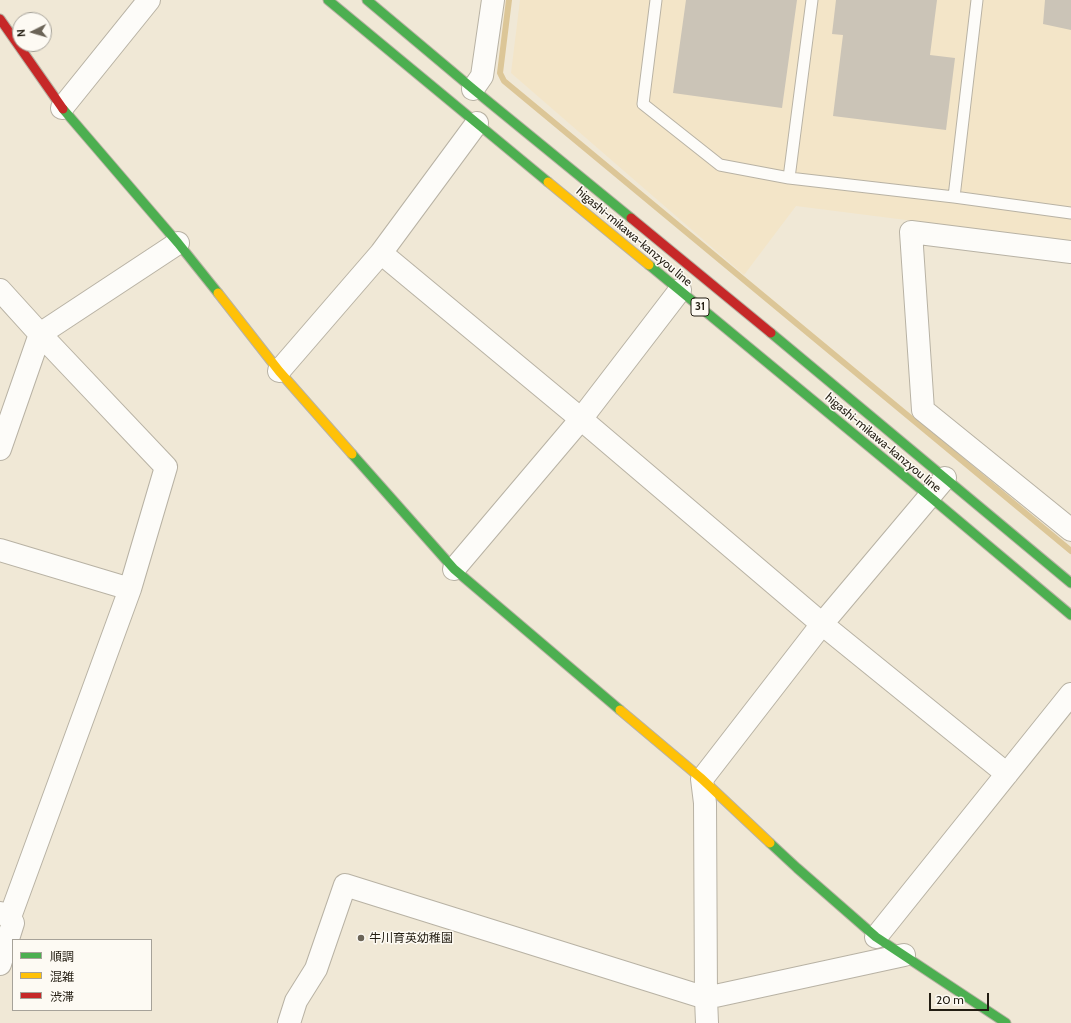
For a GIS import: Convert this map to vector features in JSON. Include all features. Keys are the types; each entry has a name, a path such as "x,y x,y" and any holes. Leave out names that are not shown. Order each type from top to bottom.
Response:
{"main road":[{"name":"higashi-mikawa-kanzyou line","path":"328,0 1071,615"},
{"name":"higashi-mikawa-kanzyou line","path":"367,0 1071,583"},
{"path":"0,19 62,108 178,243 279,372 454,569 702,779 797,868 876,937 1006,1023"}],"street":[{"path":"62,108 150,0"},
{"path":"474,89 482,76 493,0"},
{"path":"279,372 381,253 477,123"},
{"path":"1071,252 911,232 923,410 1071,530"},
{"path":"0,449 40,334 178,243"},
{"path":"381,253 581,419 822,624 1007,774"},
{"path":"0,290 166,467 130,589 5,915 13,924 0,964"},
{"path":"454,569 581,419 680,290"},
{"path":"707,1023 705,804 702,779 822,624 945,478"},
{"path":"0,550 130,589"},
{"path":"876,937 1071,694"},
{"path":"289,1023 296,1001 316,970 345,885 706,998 904,955"}],"lane":[{"path":"656,0 643,104 720,165 789,178 954,197 1071,213"},
{"path":"789,178 812,0"},
{"path":"954,197 977,0"}],"shaded area":[{"path":"520,0 1071,0 1071,241 796,206 744,275 511,73"}],"building":[{"path":"686,0 797,0 782,108 673,93"},
{"path":"836,0 937,0 930,55 955,58 946,130 833,116 843,35 832,34"},
{"path":"1045,0 1071,0 1071,30 1043,24"}],"waterway":[{"path":"509,0 500,73 504,81 1071,551"}],"traffic: fast":[{"path":"328,0 548,182"},
{"path":"367,0 631,218"},
{"path":"63,109 178,243 218,293"},
{"path":"649,265 1071,615"},
{"path":"771,333 1071,583"},
{"path":"352,454 454,569 620,710"},
{"path":"770,843 876,937 1006,1023"}],"traffic: slow":[{"path":"548,182 649,265"},
{"path":"218,293 279,371 352,454"},
{"path":"620,710 702,779 770,843"}],"traffic: jam":[{"path":"0,19 63,109"},
{"path":"631,218 771,333"}],"place":[{"name":"牛川育英幼稚園","path":"361,938"}]}
